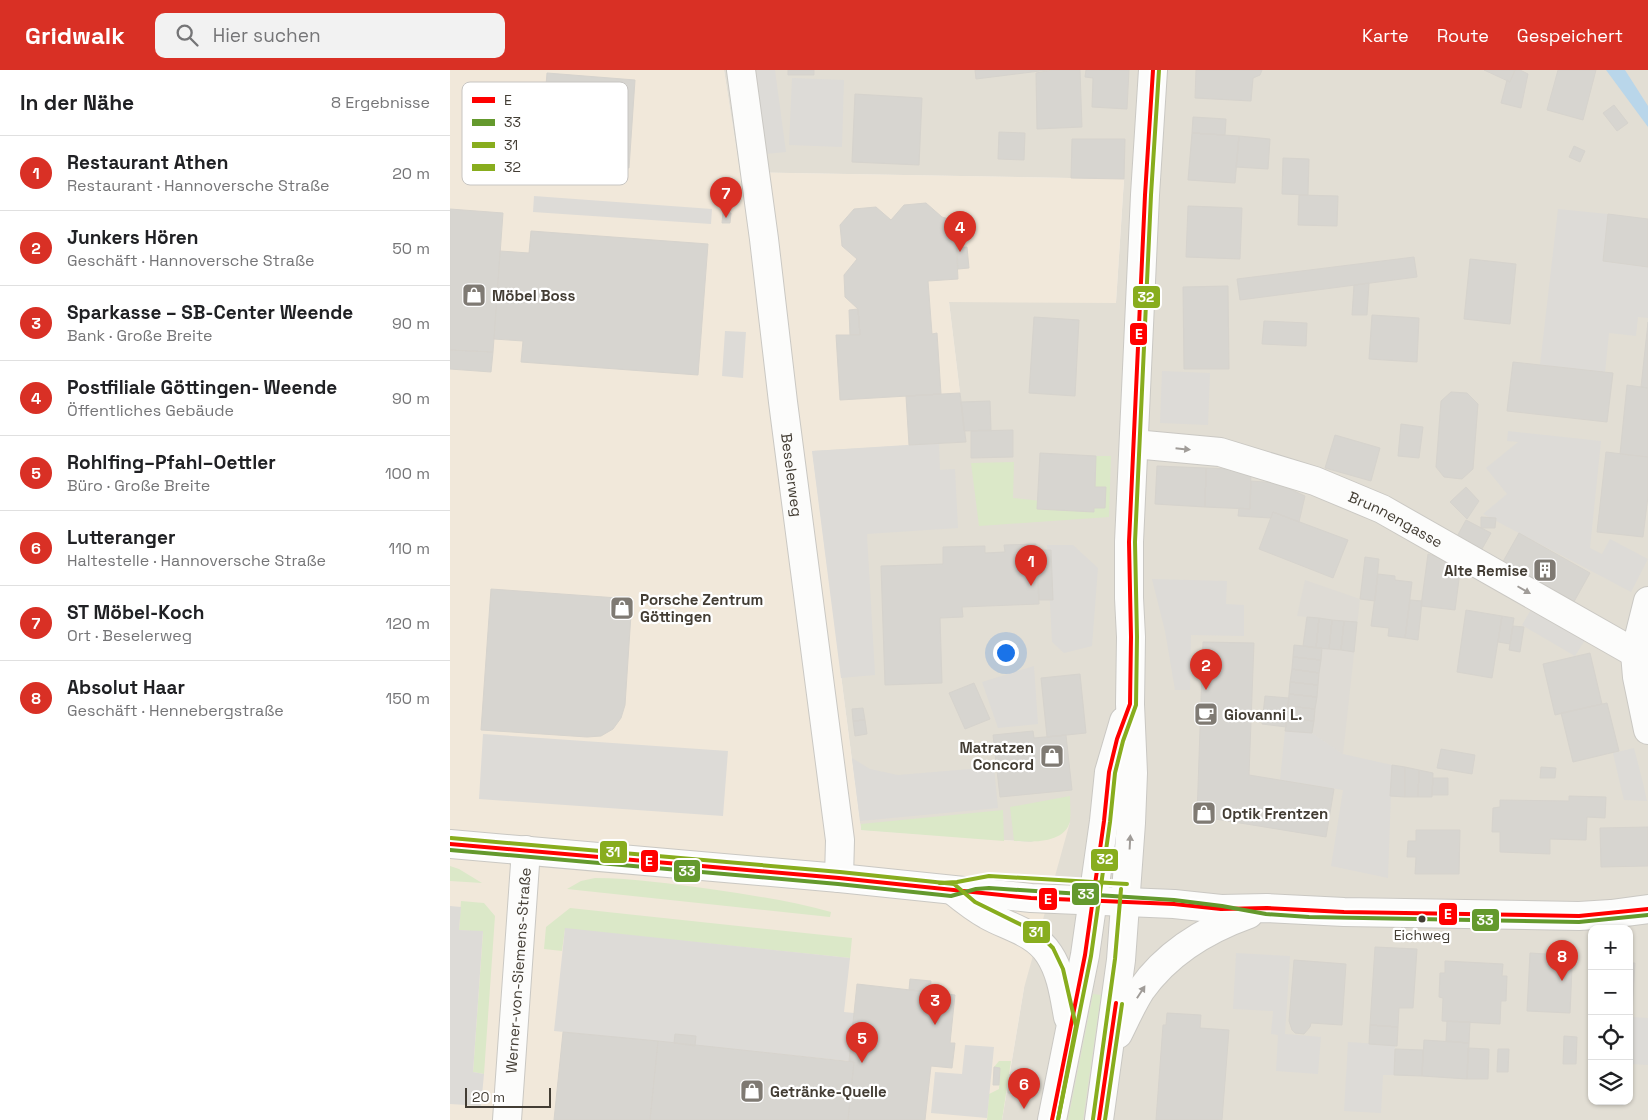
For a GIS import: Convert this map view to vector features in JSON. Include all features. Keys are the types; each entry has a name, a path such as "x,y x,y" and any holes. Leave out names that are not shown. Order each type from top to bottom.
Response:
{"street":[{"name":"Beselerweg","path":"741,70 840,840 839,878"},
{"path":"1099,1120 1110,1050 1127,896 1133,773 1130,704 1132,637 1129,598 1129,542 1153,70"},
{"name":"Brunnengasse","path":"1134,444 1220,452 1323,484 1382,509 1635,653"},
{"path":"1648,601 1635,653 1637,678 1648,730"},
{"path":"1052,1120 1085,955 1109,772 1117,739 1130,704"},
{"path":"450,844 839,878 952,890 975,883 989,882 1093,895 1190,895 1267,908 1344,912 1579,916 1648,909"},
{"name":"Werner-von-Siemens-Straße","path":"507,1120 526,850"},
{"path":"952,890 972,907 1026,934 1042,945 1053,960 1070,1026"},
{"path":"1110,1050 1141,991 1170,959 1196,938 1211,929 1267,908"}],"shaded area":[{"path":"450,70 724,70 740,172 1124,179 1116,303 949,302 966,442 812,451 861,830 1031,842 1066,828 1070,822 1024,988 1002,1120 450,1120"},
{"path":"724,70 1648,70 1648,1120 1002,1120 1024,988 1031,842 861,830 812,451 961,402 949,302 1116,302 1124,179 740,172"},
{"path":"753,70 775,70 786,152 765,154"},
{"path":"792,78 844,80 842,147 789,145"},
{"path":"534,196 712,209 711,224 533,212"},
{"path":"1558,209 1608,214 1603,261 1648,267 1648,318 1638,317 1636,336 1609,333 1605,373 1540,365"},
{"path":"725,331 746,332 743,378 722,376"},
{"path":"1162,371 1210,373 1208,425 1160,423"},
{"path":"1508,431 1601,441 1590,548 1602,554 1610,539 1648,559 1631,592 1483,514 1507,494 1486,468 1518,442 1507,441"},
{"path":"939,443 940,470 955,469 958,528 867,534 875,675 841,678 812,451"},
{"path":"1047,545 1073,545 1098,568 1092,646 1064,653 1052,642"},
{"path":"1152,579 1227,581 1226,604 1244,605 1244,636 1191,635 1190,690 1175,690 1165,631"},
{"path":"1305,580 1360,599 1343,754 1312,733 1285,731 1294,645 1303,646 1306,617 1297,616"},
{"path":"1532,608 1585,640 1575,656 1522,625"},
{"path":"1034,666 1038,724 998,728 982,682"},
{"path":"1285,731 1312,733 1343,754 1392,765 1388,878 1331,866 1343,790 1280,780"},
{"path":"483,734 728,751 723,816 479,799"},
{"path":"1634,748 1647,801 1624,800 1621,788 1613,753"},
{"path":"852,758 870,769 898,775 994,767 998,808 860,821"},
{"path":"450,906 461,907 459,930 483,931 473,1072 484,1074 481,1106 450,1104"},
{"path":"565,928 850,958 844,1012 854,1013 849,1061 554,1031"},
{"path":"1236,953 1290,956 1285,1034 1321,1037 1318,1074 1276,1071 1278,1035 1271,1034 1273,1011 1233,1009"},
{"path":"1633,1017 1648,1018 1648,1065 1633,1064"},
{"path":"1348,1042 1395,1045 1394,1075 1383,1075 1381,1113 1344,1111"},
{"path":"965,1045 994,1047 987,1118 931,1113 935,1072 962,1074"}],"green space":[{"path":"1096,456 1111,456 1109,517 979,526 971,463 1014,462 1013,498 1105,508 1106,487 1095,487"},
{"path":"1070,796 1070,821 1067,829 1062,834 1046,840 1014,841 1010,807"},
{"path":"1003,810 1004,841 861,830 861,824"},
{"path":"450,866 459,869 482,883 450,881"},
{"path":"595,878 638,880 710,889 786,901 831,912 830,917 567,889 581,881"},
{"path":"461,901 484,903 495,916 484,1074 473,1072 483,932 459,930"},
{"path":"570,908 852,938 850,958 565,929 562,951 544,949 546,927"},
{"path":"1093,994 1101,995 1083,1120 1068,1120"},
{"path":"999,1061 1011,1061 1002,1120 987,1120 989,1094 999,1089 1000,1068 994,1067"}],"water":[{"path":"1606,70 1625,70 1648,106 1648,127"}],"building":[{"path":"788,70 814,70 814,75 788,75"},
{"path":"975,70 1048,70 976,79"},
{"path":"1052,70 1080,70 1082,127 1037,129 1036,73"},
{"path":"1086,70 1129,70 1127,109 1092,107 1093,78 1085,77"},
{"path":"1196,70 1262,70 1260,75 1253,78 1251,101 1195,98"},
{"path":"1484,70 1515,70 1510,82"},
{"path":"1515,70 1528,74 1521,108 1501,103 1507,80 1510,82"},
{"path":"1558,70 1596,70 1583,120 1547,110"},
{"path":"547,73 635,80 629,168 628,82 546,82"},
{"path":"855,94 922,98 919,165 852,162"},
{"path":"1614,105 1628,123 1617,131 1603,113"},
{"path":"1193,117 1226,119 1225,135 1192,133"},
{"path":"999,132 1025,133 1024,160 998,159"},
{"path":"1192,133 1239,136 1235,183 1188,180"},
{"path":"1239,136 1270,139 1268,169 1236,167"},
{"path":"1072,139 1125,139 1124,179 1071,178"},
{"path":"1574,146 1585,151 1580,162 1569,157"},
{"path":"1283,158 1309,159 1308,195 1282,194"},
{"path":"1299,195 1338,196 1337,226 1298,225"},
{"path":"926,203 942,217 955,221 958,279 928,281 932,334 937,333 941,394 840,400 836,335 860,335 858,309 845,297 844,275 857,259 842,246 840,225 854,209 876,207 891,220 904,205"},
{"path":"1188,206 1242,208 1240,259 1186,257"},
{"name":"Möbel Boss","path":"450,209 503,213 493,352 450,350"},
{"path":"723,212 731,213 730,223 722,223"},
{"path":"1608,214 1648,219 1648,267 1603,261"},
{"path":"531,231 708,244 698,375 521,362 523,341 494,339 500,251 529,253"},
{"path":"967,247 969,268 958,269 957,248"},
{"path":"1414,257 1417,277 1240,300 1237,279"},
{"path":"1470,259 1516,264 1510,324 1464,319"},
{"path":"1369,283 1367,315 1352,315 1354,285"},
{"path":"1228,286 1229,369 1184,369 1183,287"},
{"path":"858,309 860,335 850,335 849,310"},
{"path":"1372,315 1419,318 1417,362 1369,359"},
{"path":"1034,317 1079,320 1075,396 1029,393"},
{"path":"1264,321 1307,323 1306,346 1262,344"},
{"path":"1648,322 1648,388 1641,387"},
{"path":"450,350 493,352 491,372 450,369"},
{"path":"1513,362 1613,373 1607,422 1507,411"},
{"path":"1627,385 1648,388 1648,457 1620,454"},
{"path":"1451,392 1467,393 1478,404 1473,469 1462,479 1444,477 1436,467 1441,401"},
{"path":"960,393 966,442 909,445 906,396"},
{"path":"990,401 991,430 964,431 961,402"},
{"path":"1401,424 1423,427 1419,458 1398,456"},
{"path":"1013,430 1013,457 971,458 971,431"},
{"path":"1335,435 1380,448 1371,481 1325,468"},
{"path":"1606,452 1648,457 1648,496 1643,537 1597,532"},
{"path":"1040,453 1096,456 1095,487 1106,487 1105,508 1094,508 1094,512 1037,509"},
{"path":"1157,466 1206,468 1205,507 1155,504"},
{"path":"1206,468 1251,470 1250,509 1205,507"},
{"path":"1251,481 1277,483 1305,496 1299,522 1273,512 1271,518 1238,516 1239,508 1250,509"},
{"path":"1466,487 1479,501 1467,519 1450,502"},
{"path":"1273,512 1348,540 1333,578 1259,549"},
{"path":"1481,517 1496,518 1495,528 1481,528"},
{"path":"1466,520 1491,533 1478,556 1454,542"},
{"name":"Alte Remise","path":"1519,533 1590,573 1571,607 1500,567"},
{"path":"1036,544 1039,604 962,607 963,617 940,618 942,683 885,685 881,566 943,564 943,547 985,546 985,553 1005,552 1004,545"},
{"path":"1037,550 1051,550 1053,600 1039,600"},
{"path":"1428,554 1461,564 1455,610 1421,606"},
{"path":"1365,557 1379,559 1375,601 1360,599"},
{"path":"1378,574 1395,576 1395,580 1412,582 1405,638 1388,636 1389,628 1371,626"},
{"path":"491,589 632,599 625,705 621,718 613,729 601,736 587,737 481,730"},
{"path":"1410,600 1422,601 1418,640 1405,638"},
{"path":"1466,610 1502,616 1492,678 1457,672"},
{"path":"1502,616 1514,618 1510,644 1498,642"},
{"path":"1307,617 1319,618 1316,648 1303,646"},
{"path":"1319,618 1332,620 1329,649 1316,648"},
{"path":"1332,620 1344,621 1341,650 1329,649"},
{"path":"1344,621 1357,622 1354,652 1341,650"},
{"path":"1513,626 1524,627 1520,652 1509,650"},
{"path":"1203,642 1254,643 1249,775 1334,789 1326,837 1197,816"},
{"path":"1294,645 1322,648 1321,660 1293,657"},
{"path":"1590,653 1602,704 1555,715 1543,664"},
{"path":"1293,657 1321,660 1319,673 1292,669"},
{"path":"1292,669 1319,673 1318,685 1290,682"},
{"path":"1080,674 1086,733 1047,737 1041,678"},
{"path":"1290,682 1318,685 1317,697 1289,694"},
{"path":"974,683 990,719 965,729 949,693"},
{"path":"1289,694 1317,697 1315,709 1288,706"},
{"path":"1265,696 1289,698 1286,727 1262,724"},
{"path":"1607,703 1619,751 1573,762 1561,713"},
{"path":"1288,706 1315,709 1314,721 1287,718"},
{"path":"863,708 865,720 853,721 852,709"},
{"path":"1287,718 1314,721 1312,733 1285,731"},
{"path":"865,720 867,734 855,736 853,721"},
{"path":"1033,731 1034,738 1066,735 1072,790 1000,797 993,735"},
{"path":"1441,749 1475,755 1472,774 1437,768"},
{"path":"1392,765 1405,767 1405,797 1390,796"},
{"path":"1405,767 1419,770 1418,797 1405,797"},
{"path":"1541,767 1556,768 1555,778 1540,778"},
{"path":"1419,770 1433,773 1432,797 1418,797"},
{"path":"1433,778 1448,778 1448,795 1432,795"},
{"path":"1569,796 1606,797 1605,818 1587,817 1586,840 1550,839 1550,854 1500,852 1500,832 1492,832 1493,808 1500,807 1500,800 1569,801"},
{"path":"1648,827 1648,866 1601,867 1600,828"},
{"path":"1416,830 1460,830 1459,874 1415,874 1416,857 1407,857 1408,841 1416,841"},
{"path":"1375,947 1417,949 1413,1008 1399,1008 1398,1027 1370,1025"},
{"path":"1530,953 1561,955 1561,967 1572,968 1570,1013 1527,1011"},
{"path":"1294,960 1346,964 1342,1025 1311,1023 1304,1034 1295,1033 1292,1030 1289,1021"},
{"path":"1445,961 1503,964 1502,976 1507,976 1506,1001 1501,1001 1500,1024 1442,1021 1443,998 1439,997 1440,973 1445,973"},
{"path":"1633,963 1635,963 1633,998"},
{"path":"910,979 931,981 930,992 909,990"},
{"path":"857,984 955,995 950,1043 955,1043 952,1068 931,1066 925,1120 848,1120 854,1062 849,1061"},
{"path":"1167,1013 1201,1015 1200,1028 1229,1030 1222,1120 1156,1120 1163,1025 1166,1025"},
{"path":"1447,1021 1470,1022 1469,1043 1446,1041"},
{"path":"1370,1025 1398,1027 1397,1046 1369,1044"},
{"path":"563,1032 658,1041 650,1120 554,1120"},
{"path":"675,1034 696,1036 695,1046 674,1043"},
{"path":"1564,1036 1577,1037 1576,1064 1563,1064"},
{"path":"1424,1040 1469,1043 1467,1079 1422,1076"},
{"name":"Getränke-Quelle","path":"658,1041 854,1062 848,1120 650,1120"},
{"path":"1468,1048 1489,1049 1488,1079 1467,1079"},
{"path":"1395,1049 1423,1050 1422,1076 1394,1075"},
{"path":"1498,1049 1509,1049 1508,1072 1497,1072"},
{"path":"994,1067 1000,1068 999,1085 993,1085"},
{"path":"1010,1074 1017,1075 1015,1094 1008,1093"}],"transit line":[{"name":"E","path":"1052,1120 1085,955 1109,772 1117,739 1130,704 1129,542 1145,195 1153,70"},
{"name":"32","path":"1058,1120 1091,956 1115,773 1123,741 1136,705 1135,542 1151,195 1159,70"},
{"name":"31","path":"451,838 840,872 954,884 975,902 1038,933 1053,948 1063,969 1076,1026 1058,1120"},
{"name":"E","path":"450,844 839,878 1031,898 1174,904 1221,909 1267,908 1344,912 1579,916 1648,909"},
{"name":"33","path":"450,850 838,884 951,896 976,889 989,888 1174,900 1266,914 1309,917 1579,922 1648,915"},
{"name":"31","path":"939,883 957,882 989,876 1127,884"},
{"name":"31","path":"1093,1119 1115,959 1121,889"},
{"name":"E","path":"1099,1120 1116,1003"},
{"name":"32","path":"1105,1120 1122,1004"}],"place":[{"name":"ST Möbel-Koch","path":"726,218"},
{"name":"Postfiliale Göttingen- Weende","path":"960,252"},
{"name":"Möbel Boss","path":"474,295"},
{"name":"Alte Remise","path":"1545,570"},
{"name":"Restaurant Athen","path":"1031,586"},
{"name":"Porsche Zentrum Göttingen","path":"622,608"},
{"name":"Junkers Hören","path":"1206,690"},
{"name":"Giovanni L.","path":"1206,714"},
{"name":"Matratzen Concord","path":"1052,756"},
{"name":"Optik Frentzen","path":"1204,813"},
{"name":"Eichweg","path":"1422,919"},
{"name":"Absolut Haar","path":"1562,981"},
{"name":"Sparkasse – SB-Center Weende","path":"935,1025"},
{"name":"Rohlfing–Pfahl–Oettler","path":"862,1063"},
{"name":"Getränke-Quelle","path":"752,1091"},
{"name":"Lutteranger","path":"1024,1109"}]}
